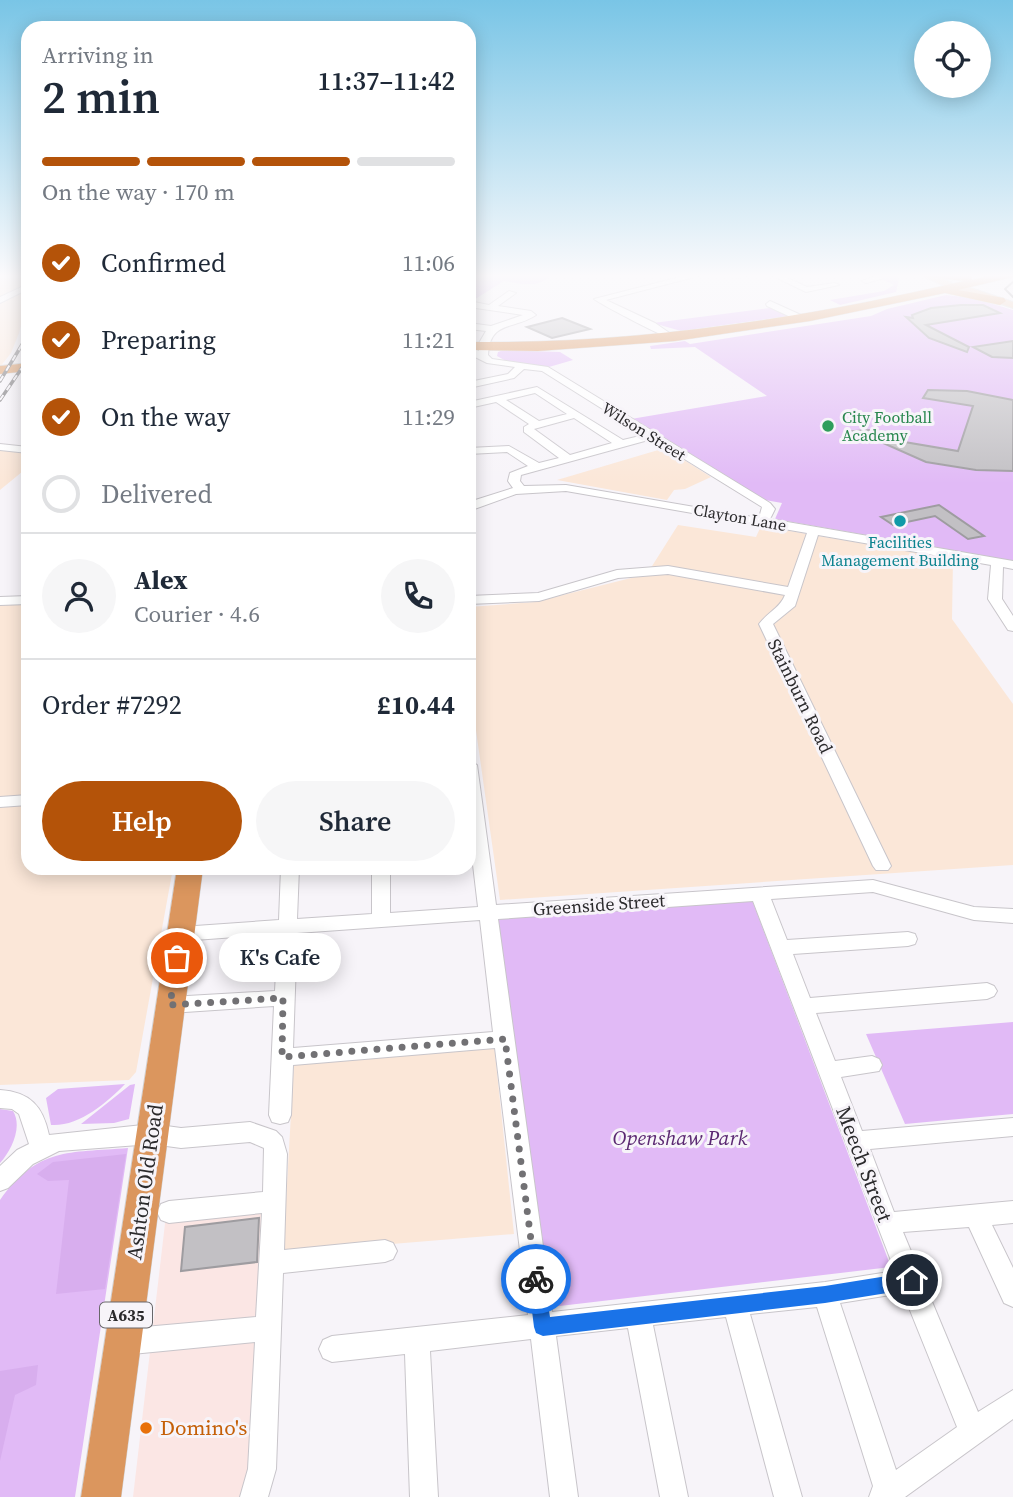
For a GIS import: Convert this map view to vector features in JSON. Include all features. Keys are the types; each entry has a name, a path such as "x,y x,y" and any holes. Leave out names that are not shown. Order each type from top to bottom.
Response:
{"highway":[{"path":"486,344 591,347 620,344"},
{"path":"486,344 529,344"},
{"path":"0,368 21,366"},
{"name":"Ashton Old Road","path":"101,1497 189,875"}],"street":[{"name":"Wilson Street","path":"486,344 522,366 545,369 766,505 769,509 763,521"},
{"path":"476,365 496,379"},
{"path":"476,383 514,374 522,366"},
{"path":"476,403 537,390 621,444"},
{"path":"557,403 587,395"},
{"path":"496,398 536,425"},
{"path":"567,458 528,430 529,426 576,415"},
{"path":"501,470 516,473 651,436"},
{"path":"0,447 21,449"},
{"path":"476,450 497,448 512,450 537,467"},
{"path":"516,473 514,481 521,490"},
{"name":"Clayton Lane","path":"476,504 493,496 521,490 555,488 596,491 1013,565"},
{"name":"Stainburn Road","path":"814,530 784,611 769,619 766,624 882,866"},
{"path":"998,563 995,599 1013,627"},
{"path":"476,600 539,597 617,574 668,570 793,592"},
{"path":"0,601 21,600"},
{"path":"0,802 21,800"},
{"path":"476,855 489,913 564,1497"},
{"path":"280,1115 290,875"},
{"path":"381,875 381,920"},
{"name":"Greenside Street","path":"181,934 873,886 899,890 958,912 1013,916"},
{"name":"Meech Street","path":"760,894 887,1223 973,1433"},
{"path":"780,948 908,939"},
{"path":"803,1006 986,991"},
{"path":"170,1005 283,998"},
{"path":"282,1057 505,1039"},
{"path":"828,1070 872,1065"},
{"path":"0,1099 26,1104 32,1112 41,1150"},
{"path":"855,1141 1013,1127"},
{"path":"0,1181 25,1157 56,1142 152,1134 181,1138 250,1132 268,1138 274,1144 276,1154 270,1328 262,1469 254,1497"},
{"path":"169,1212 274,1201"},
{"path":"887,1223 1013,1212"},
{"path":"976,1216 1013,1296"},
{"path":"272,1264 385,1251"},
{"path":"332,1349 825,1294 912,1280"},
{"path":"825,1294 885,1494 1013,1403"},
{"path":"735,1304 788,1497"},
{"path":"638,1315 674,1497"},
{"path":"122,1342 270,1328"},
{"path":"416,1339 424,1497"}],"shaded area":[{"path":"0,344 15,344 11,353 0,367"},
{"path":"665,448 711,477 685,489 674,490 667,500 557,480"},
{"path":"0,450 21,452 21,473 0,490"},
{"path":"678,525 756,537 761,526 953,559 952,619 1013,704 1013,865 500,900 476,730 476,606 535,602 647,574"},
{"path":"21,604 21,875 172,875 136,1072 129,1080 0,1085 0,605"},
{"path":"494,1044 514,1234 283,1253 294,1062"},
{"path":"126,1154 105,1289 56,1294 69,1180 48,1181 37,1174 53,1162"},
{"path":"270,1206 247,1497 133,1497 166,1215"},
{"path":"38,1365 36,1385 15,1395 0,1461 0,1371"}],"green space":[{"name":"City Football Academy","path":"1013,344 1013,561 775,519 782,503 765,500 631,419 767,396 695,347 651,349 650,346"},
{"path":"498,352 560,352 573,360 549,367 506,361 497,356"},
{"name":"Openshaw Park","path":"752,900 891,1267 551,1307 496,918"},
{"path":"1013,1022 1013,1114 905,1124 866,1034"},
{"path":"125,1084 110,1099 82,1118 61,1125 51,1125 46,1098 58,1089"},
{"path":"135,1084 129,1119 114,1123 81,1124 130,1085"},
{"path":"0,1109 13,1111 17,1124 12,1145 0,1163"},
{"path":"128,1148 75,1497 0,1497 0,1200 28,1170 41,1162 71,1153"}],"building":[{"path":"945,344 963,344 969,347 967,352"},
{"path":"1013,344 1013,358 992,357 973,347"},
{"path":"928,390 967,391 1013,400 1013,471 976,470 926,462 872,438 861,439 853,431 869,430 875,437 958,451 973,406 923,398"},
{"name":"Facilities Management Building","path":"939,505 984,536 968,539 935,516 893,525 881,517"},
{"path":"259,1218 257,1262 181,1271 185,1227"}],"railway":[{"path":"0,381 21,346"},
{"path":"0,400 21,369"}],"way so far":[{"path":"177,958 170,1005 283,998 282,1057 505,1039 536,1279"}],"place":[{"name":"City Football Academy","path":"828,426"},
{"name":"Facilities Management Building","path":"900,521"},
{"name":"K's Cafe","path":"177,958"},
{"name":"Domino's","path":"146,1428"}],"route":[{"path":"536,1279 543,1327 825,1294 912,1280"}]}
